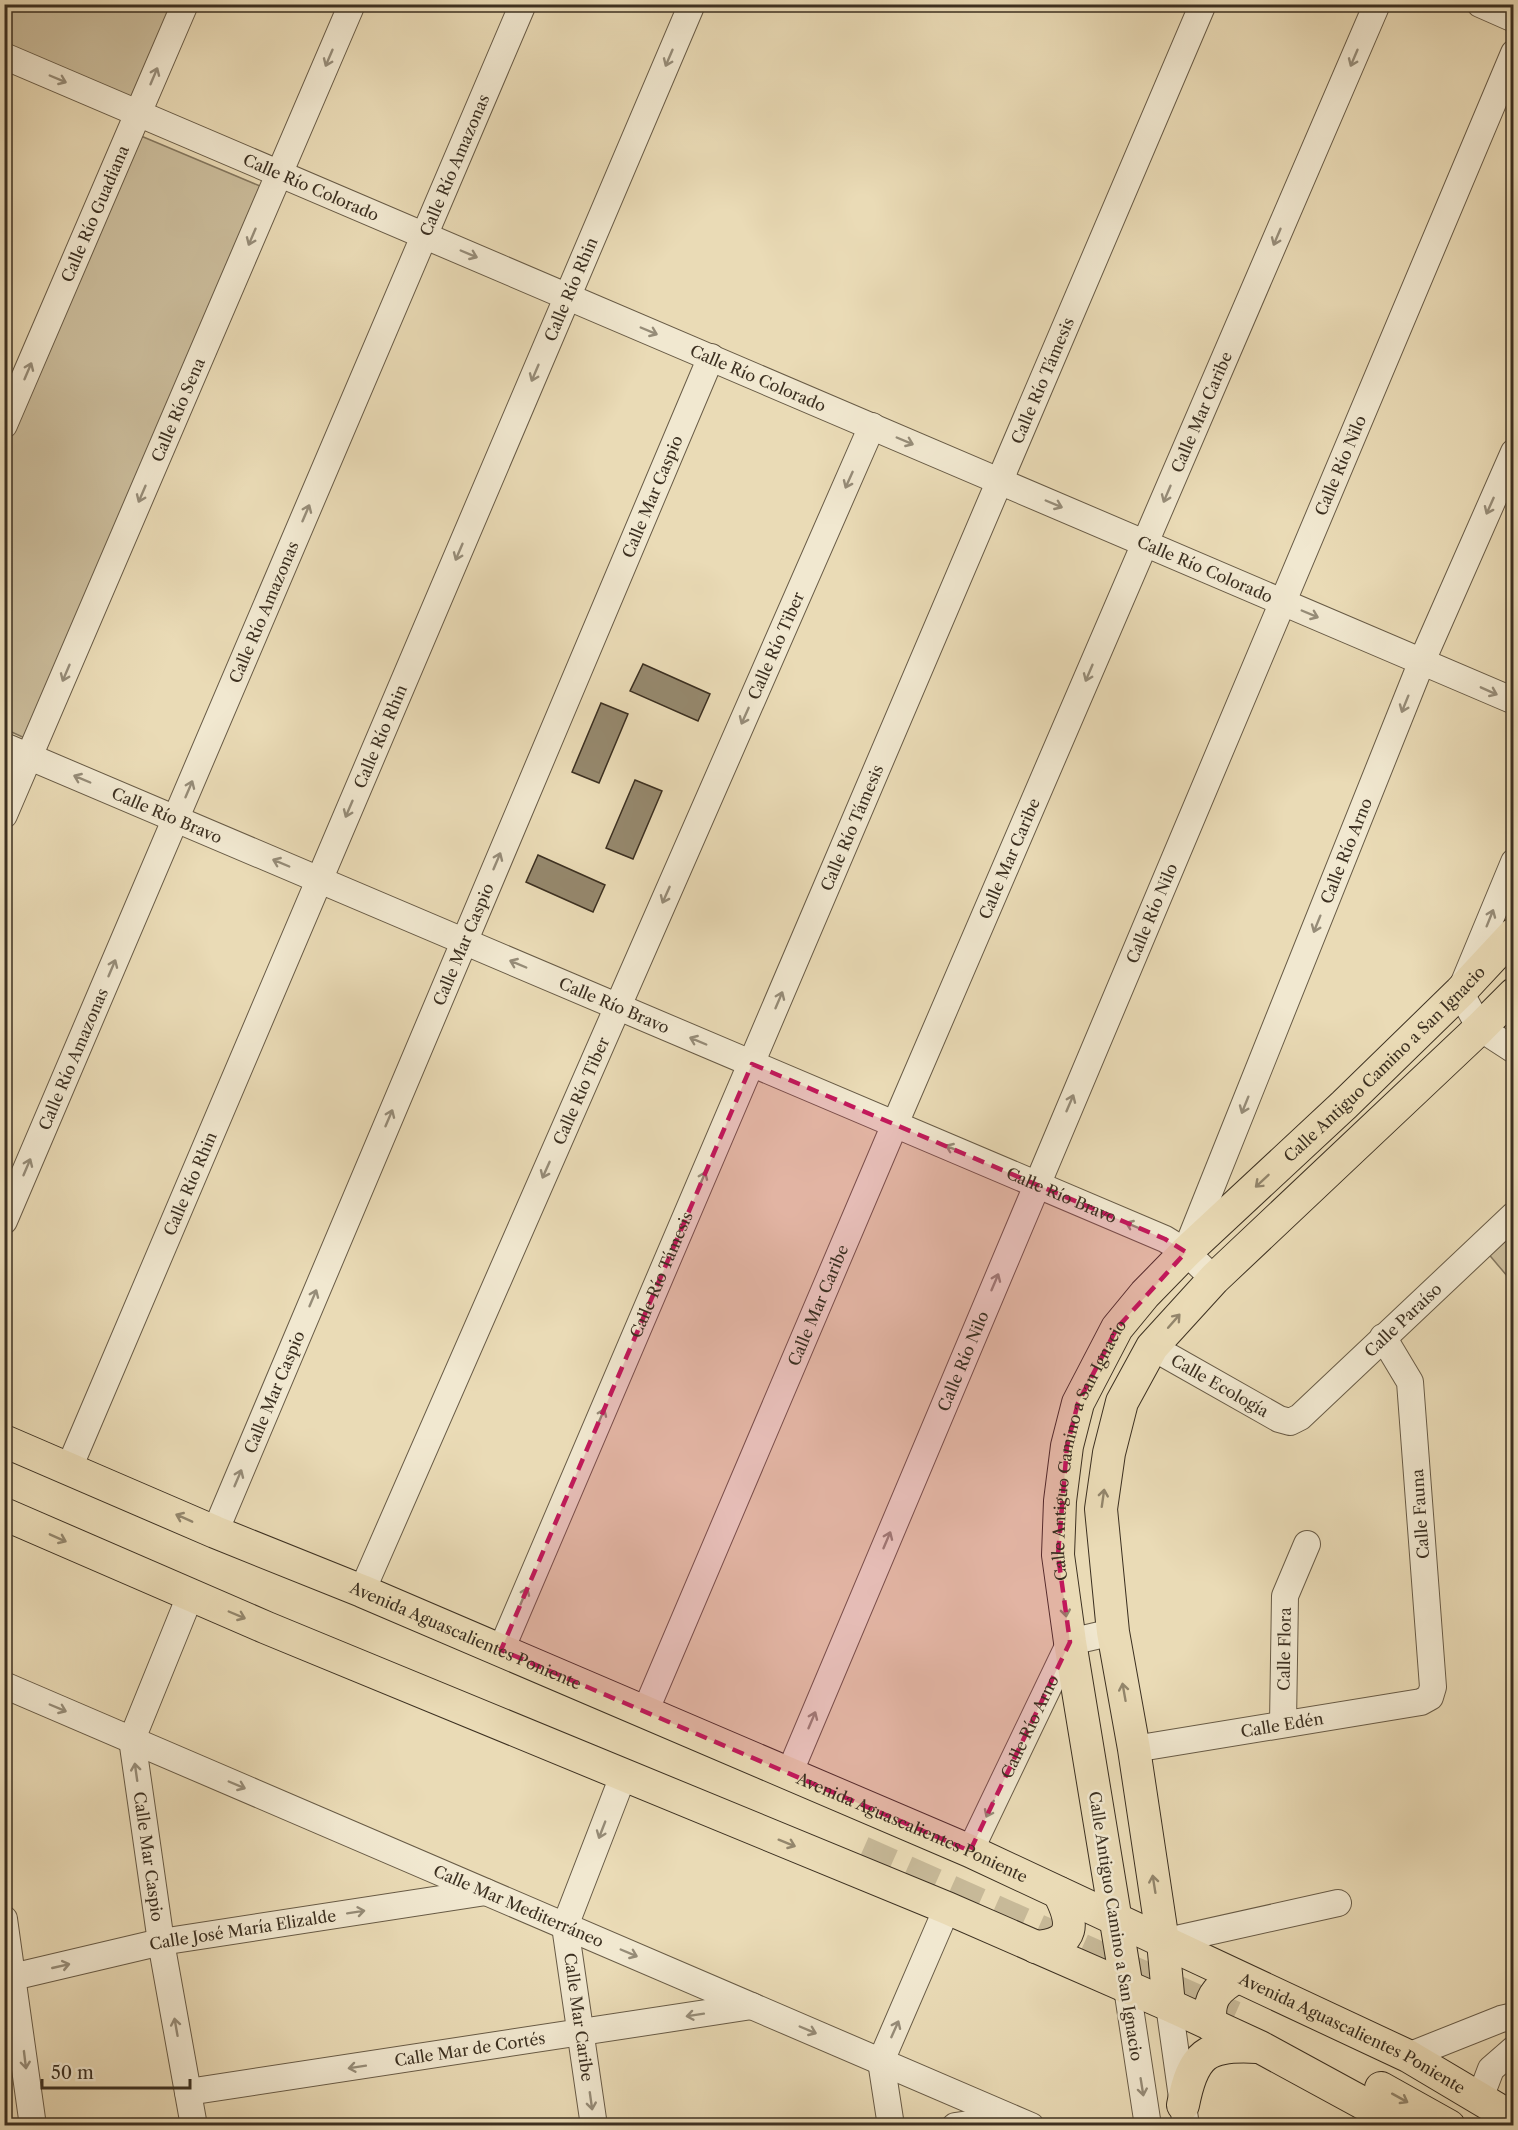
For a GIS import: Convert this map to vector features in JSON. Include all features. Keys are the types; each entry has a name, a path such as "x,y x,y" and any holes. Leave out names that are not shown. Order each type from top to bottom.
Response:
{"main road":[{"name":"Calle Antiguo Camino a San Ignacio","path":"1127,1988 1070,1642 1058,1555 1060,1501 1066,1446 1078,1403 1117,1328 1145,1294 1186,1252 1344,1105 1460,992 1514,934"},
{"name":"Calle Antiguo Camino a San Ignacio","path":"1168,2005 1163,1942 1134,1749 1113,1632 1101,1509 1109,1453 1122,1402 1152,1347 1214,1279 1514,994"},
{"name":"Avenida Aguascalientes Poniente","path":"4,1441 970,1851 1056,1900"},
{"path":"4,1514 190,1596 947,1908 1127,1988 1168,2005 1222,2021 1390,2092 1449,2126"},
{"name":"Avenida Aguascalientes Poniente","path":"296,1564 312,1586 1056,1900 1116,1920 1237,1977 1414,2068 1500,2116"},
{"path":"267,1628 296,1627 423,1674 862,1852"},
{"path":"1036,1947 1051,1946 1060,1942 1067,1932 1070,1921 1068,1911 1056,1900"},
{"path":"1237,1977 1216,1993 1210,2005 1222,2021 1260,2047 1405,2126"},
{"path":"1185,2115 1188,2083 1194,2068 1205,2054 1232,2045 1260,2047"}],"street":[{"name":"Calle Río Guadiana","path":"4,425 185,4"},
{"name":"Calle Río Sena","path":"4,816 352,4"},
{"name":"Calle Río Amazonas","path":"4,1221 523,4"},
{"name":"Calle Río Rhin","path":"69,1468 692,4"},
{"name":"Calle Río Támesis","path":"501,1650 1203,4"},
{"name":"Calle Mar Caribe","path":"645,1712 895,1124 1377,4"},
{"path":"1480,4 1514,19"},
{"name":"Calle Río Nilo","path":"789,1773 1514,53"},
{"name":"Calle Río Colorado","path":"4,56 1514,701"},
{"name":"Calle Mar Caspio","path":"215,1532 711,357"},
{"name":"Calle Río Tiber","path":"362,1591 872,426"},
{"name":"Calle Río Arno","path":"1186,1252 1422,661 1514,452"},
{"name":"Calle Río Bravo","path":"4,746 1165,1239 1186,1252 1214,1279"},
{"path":"1514,862 1460,992 1480,1028 1514,1050"},
{"name":"Calle Paraíso","path":"1290,1422 1300,1417 1514,1215"},
{"name":"Calle Fauna","path":"1383,1337 1410,1382 1433,1687 1430,1697"},
{"name":"Calle Ecología","path":"1152,1347 1278,1419 1290,1422"},
{"name":"Calle Flora","path":"1283,1723 1285,1596 1307,1544"},
{"path":"132,1739 190,1596"},
{"path":"1070,1642 1113,1632"},
{"name":"Calle Río Arno","path":"970,1851 1070,1642"},
{"name":"Calle Mar Mediterráneo","path":"4,1685 1022,2122"},
{"name":"Calle Edén","path":"1134,1749 1421,1702 1430,1697"},
{"name":"Calle Mar Caspio","path":"132,1739 161,1942 194,2126"},
{"name":"Calle Mar Caribe","path":"594,2126 565,1926 623,1776"},
{"name":"Calle José María Elizalde","path":"9,1978 161,1942 486,1892"},
{"path":"1163,1942 1338,1903"},
{"path":"891,2126 880,2061 947,1908"},
{"path":"4,1919 9,1978 33,2126"},
{"name":"Calle Antiguo Camino a San Ignacio","path":"1127,1988 1148,2126"},
{"name":"Calle Antiguo Camino a San Ignacio","path":"1168,2005 1185,2115"},
{"name":"Calle Mar de Cortés","path":"188,2092 753,2006"},
{"path":"1414,2068 1501,2019 1514,2016"},
{"path":"1500,2116 1483,2090 1491,2069 1514,2049"},
{"path":"955,2126 1022,2122"}],"highlighted area":[{"path":"752,1064 1165,1239 1186,1252 1117,1328 1078,1403 1067,1446 1058,1555 1070,1642 970,1851 501,1650"}],"shaded area":[{"path":"5,5 173,5 132,101 5,45"},
{"path":"141,136 260,186 29,740 5,729 5,450"},
{"path":"1513,1227 1513,1283 1486,1251"}],"building":[{"path":"643,664 710,694 698,721 630,691"},
{"path":"601,703 628,714 599,783 572,772"},
{"path":"635,780 662,791 633,859 606,848"},
{"path":"538,855 605,885 593,912 526,882"}],"tunnel":[{"path":"862,1852 1234,2017"}]}
